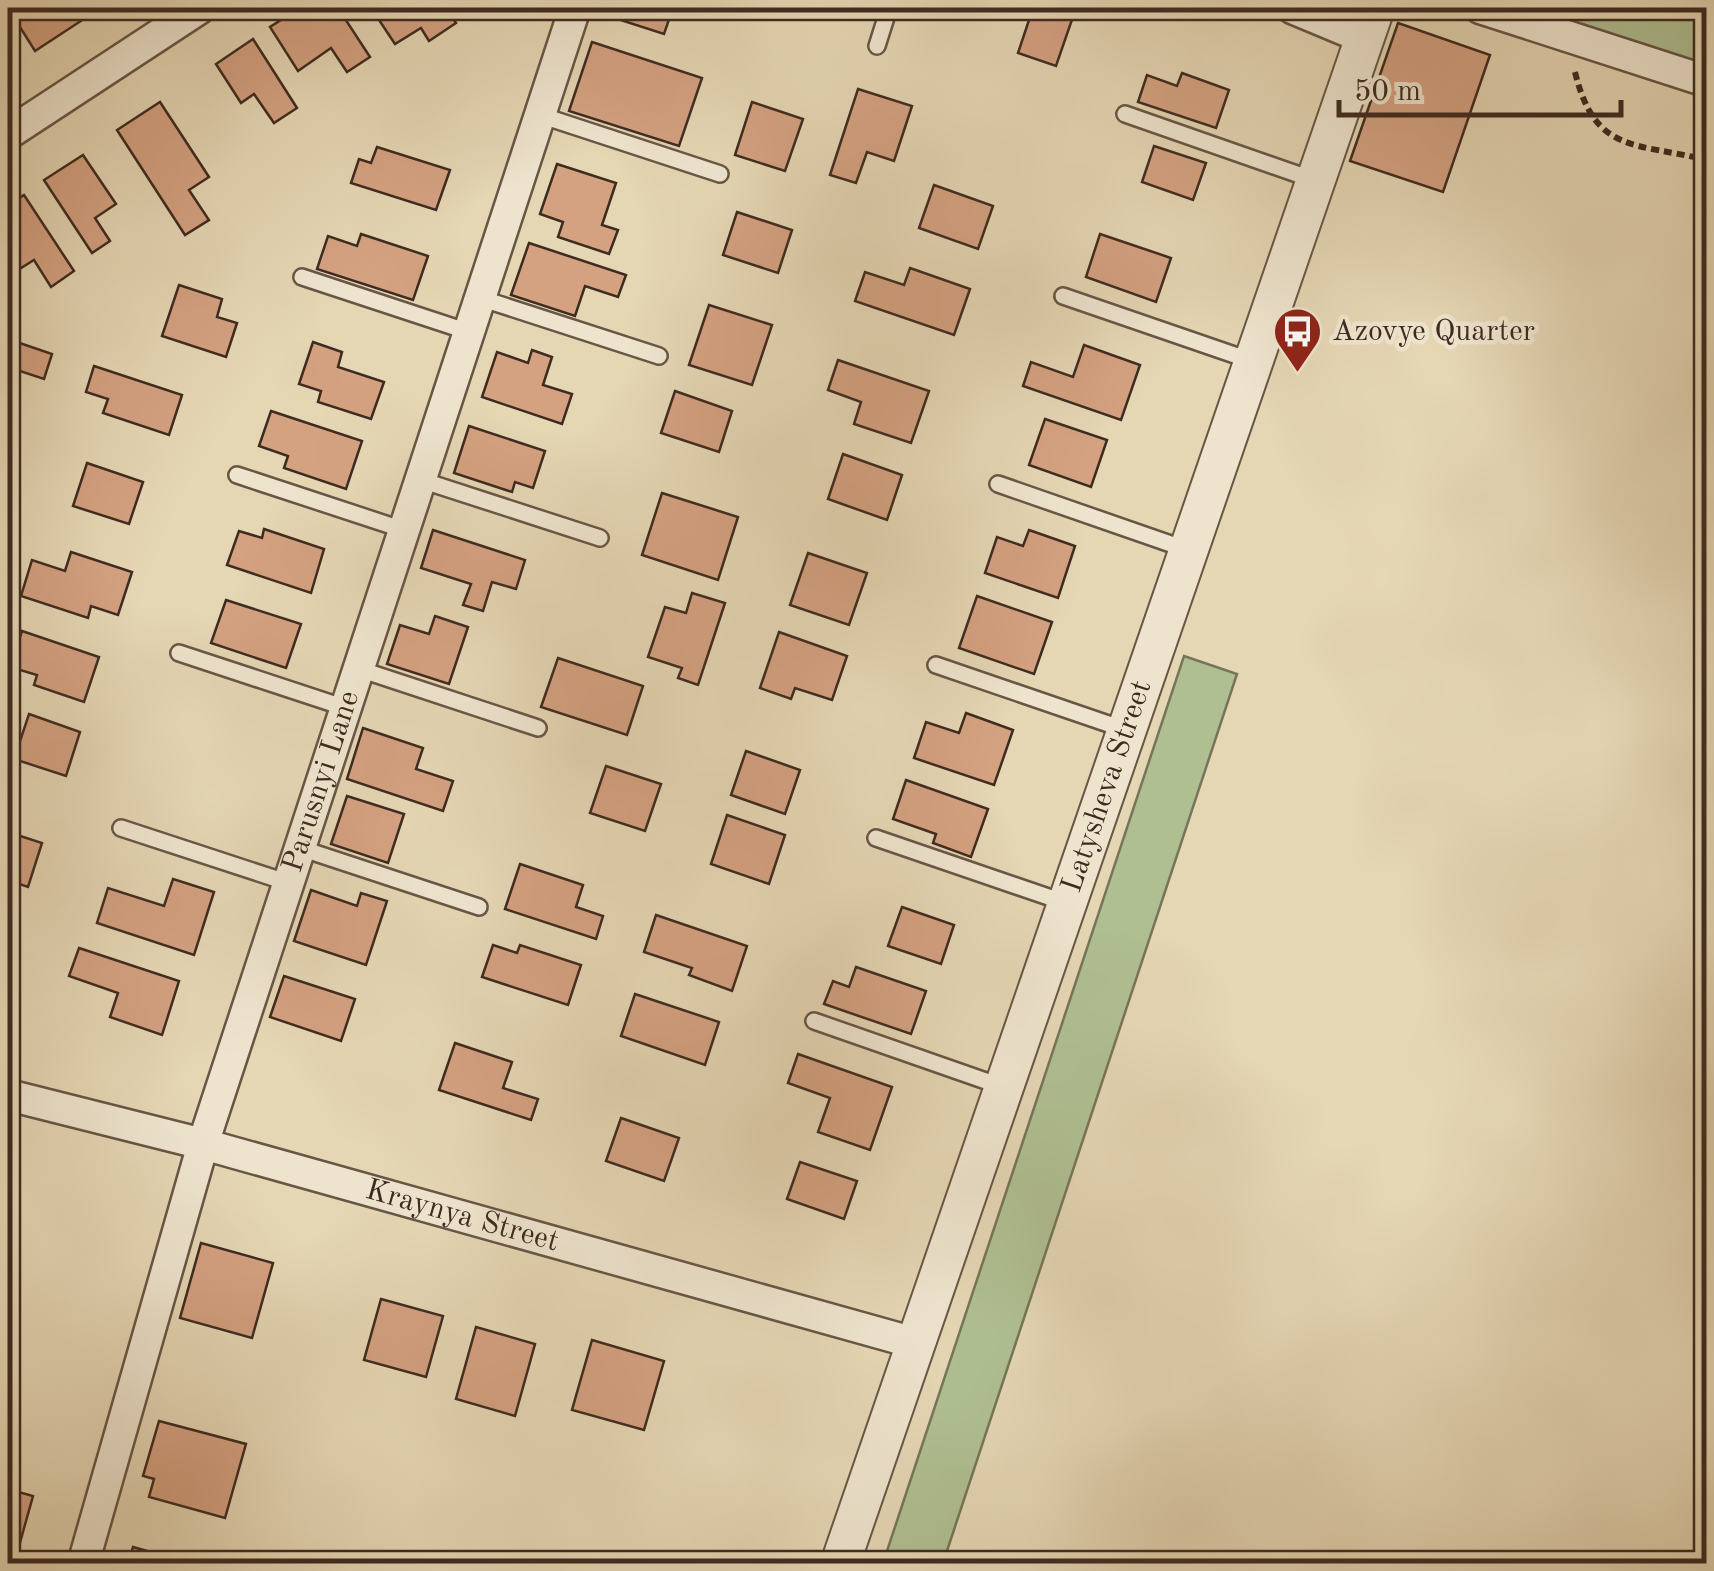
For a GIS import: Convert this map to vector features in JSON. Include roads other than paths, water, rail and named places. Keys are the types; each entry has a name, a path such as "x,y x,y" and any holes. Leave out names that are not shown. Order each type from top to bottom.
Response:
{"street":[{"path":"8,134 200,8"},
{"name":"Parusnyi Lane","path":"82,1564 203,1144 576,8"},
{"path":"1292,8 1369,23"},
{"path":"1480,8 1706,82"},
{"name":"Latysheva Street","path":"840,1564 1369,23"},
{"name":"Kraynya Street","path":"8,1095 203,1144 915,1343"}],"lane":[{"path":"877,46 889,8"},
{"path":"1125,114 1314,180"},
{"path":"540,115 720,174"},
{"path":"302,277 469,332"},
{"path":"1062,296 1252,361"},
{"path":"480,298 660,356"},
{"path":"237,475 404,530"},
{"path":"421,480 600,538"},
{"path":"998,484 1188,550"},
{"path":"178,653 346,708"},
{"path":"936,665 1126,730"},
{"path":"359,669 538,728"},
{"path":"121,828 288,883"},
{"path":"876,838 1066,903"},
{"path":"300,848 479,907"},
{"path":"814,1021 1003,1087"}],"place":[{"name":"Azovye Quarter","path":"1297,374"}]}
